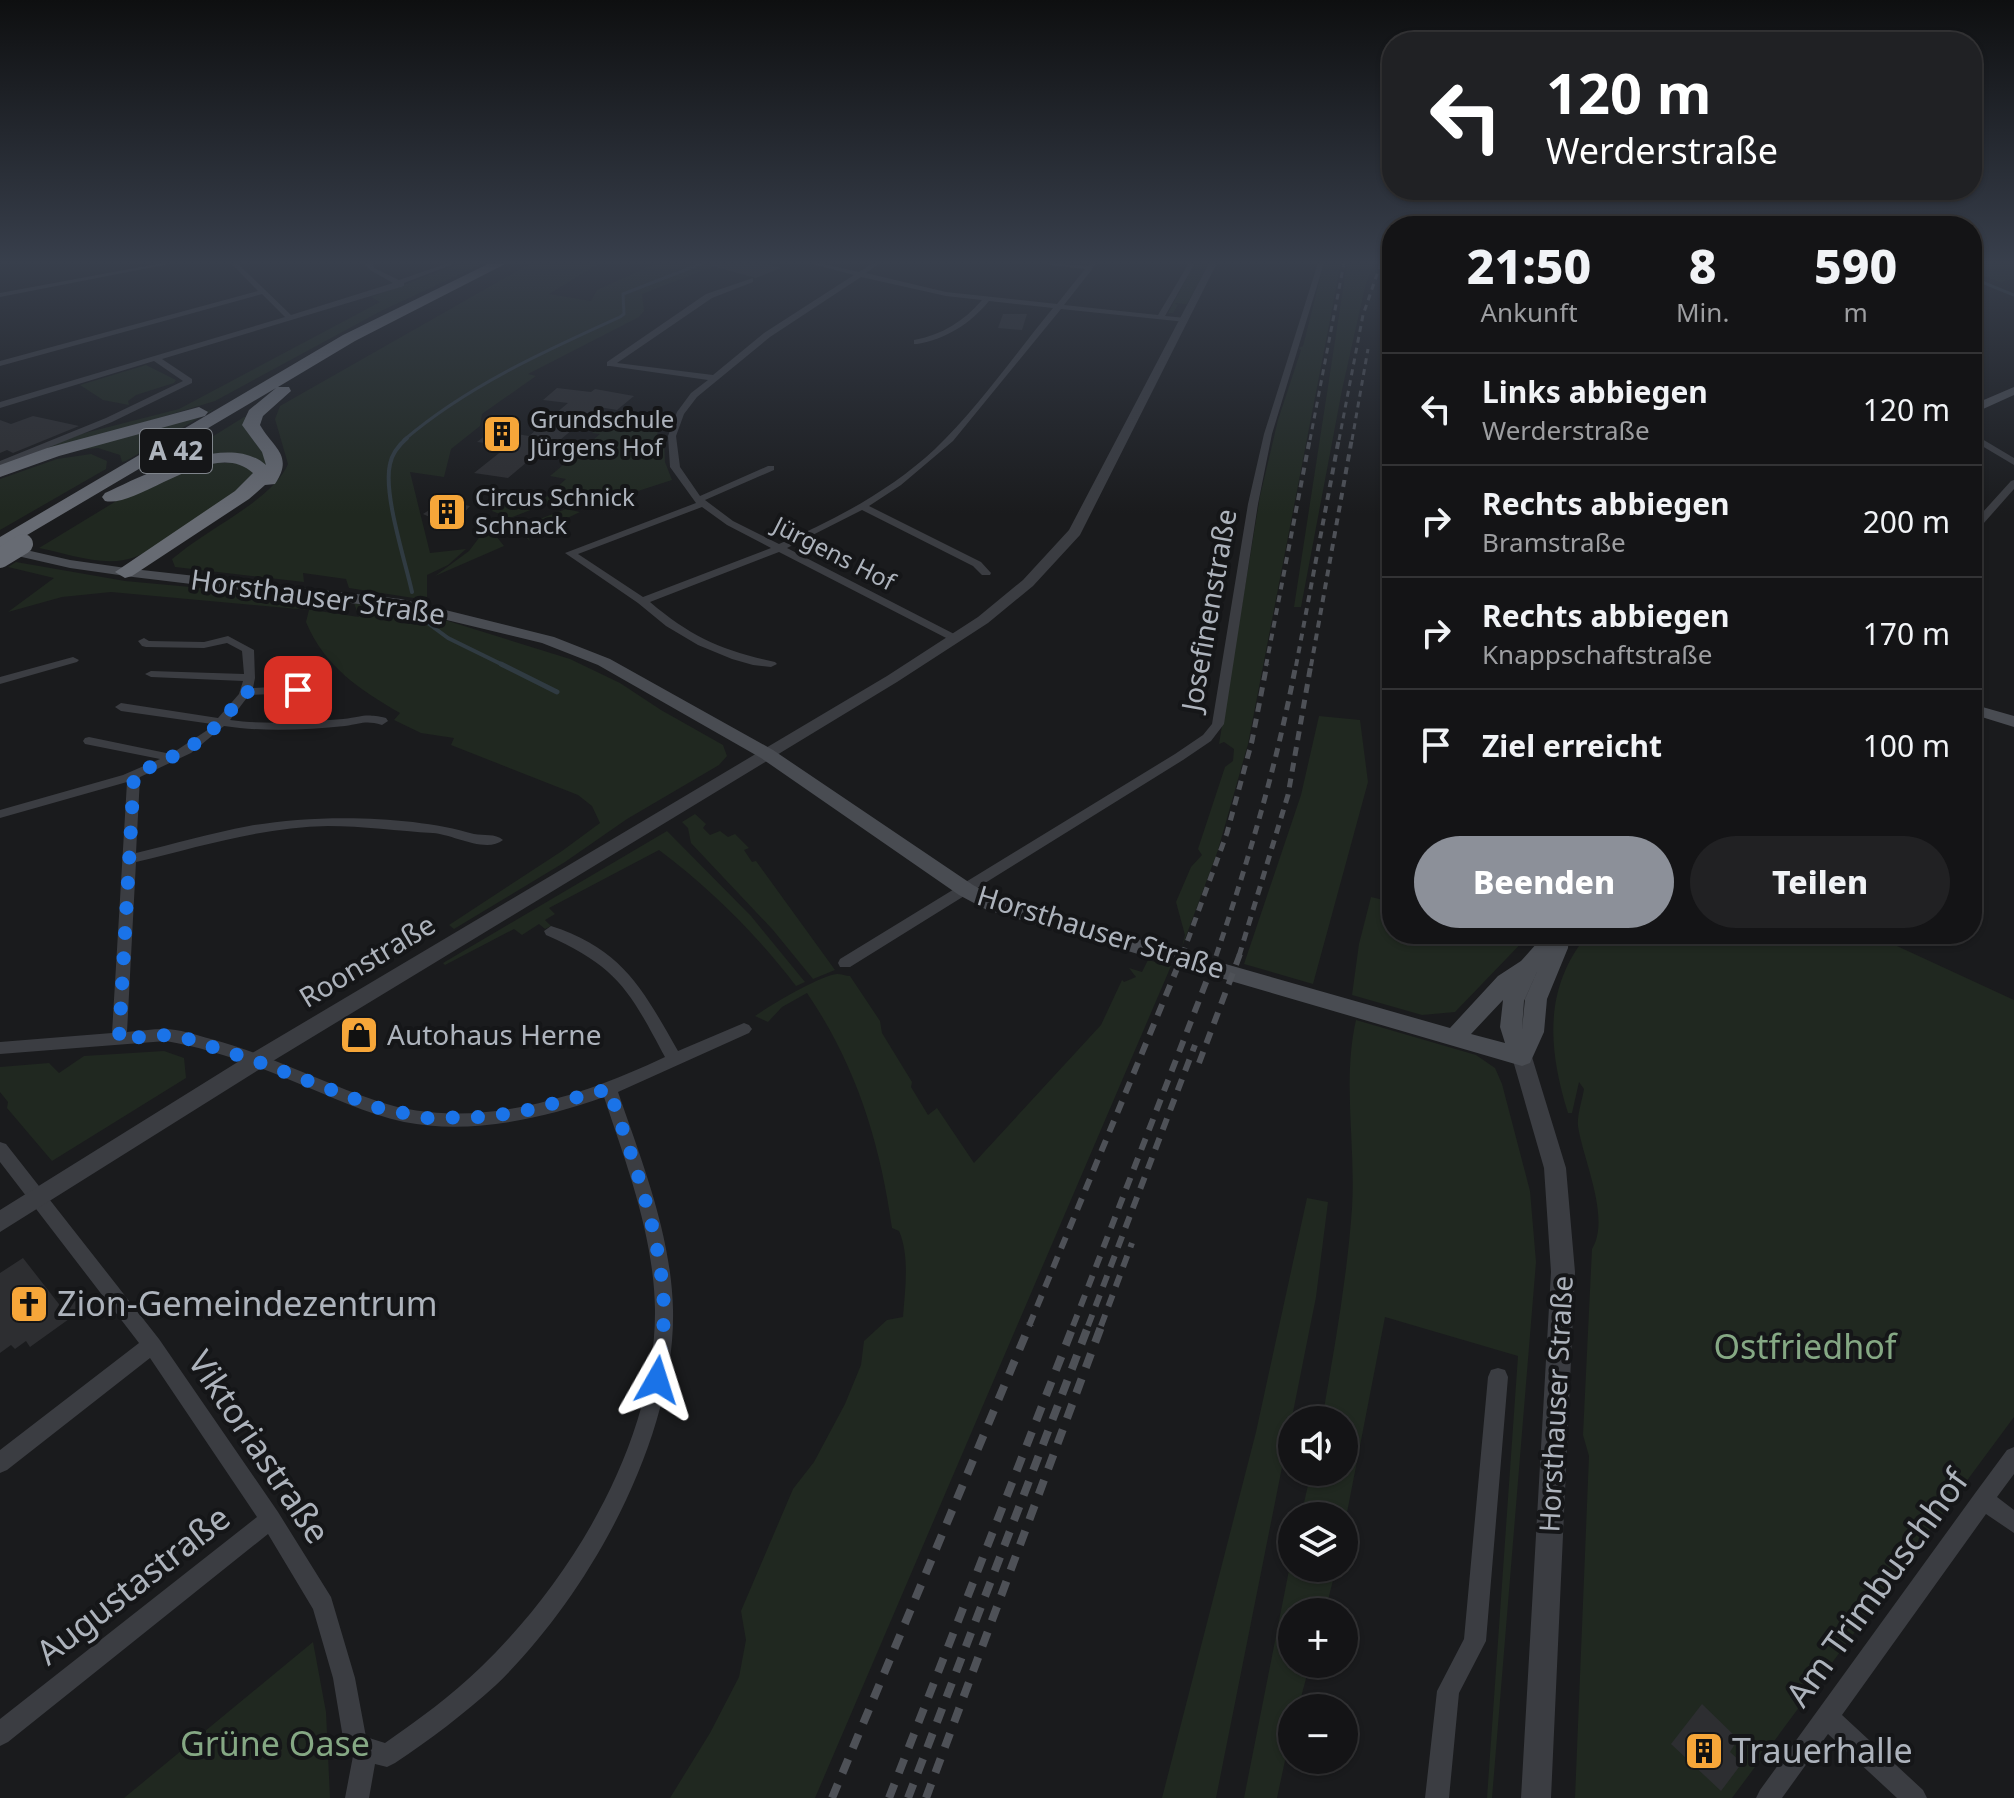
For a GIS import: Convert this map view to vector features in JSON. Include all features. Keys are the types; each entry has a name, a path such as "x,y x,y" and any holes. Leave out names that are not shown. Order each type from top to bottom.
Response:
{"highway":[{"name":"A 42","path":"12,545 341,347"},
{"name":"A 42","path":"315,362 345,347"},
{"path":"0,473 62,449 188,416 248,391 291,366 315,362 320,369 267,402 255,414 251,425 276,457 271,476 260,487 134,573"},
{"path":"0,473 83,450 110,452 117,459 108,473 33,519 12,545"},
{"path":"12,545 53,532 145,481 187,465 235,459 254,462 260,467 263,472 255,485 134,573"}],"main road":[{"path":"1982,405 2014,391"},
{"name":"Horsthauser Straße","path":"12,545 134,573 401,604 548,640 604,662 767,754 966,890 994,905 1522,1057"},
{"path":"1982,712 2014,722"},
{"path":"1455,1037 1506,982 1526,967 1544,944"},
{"path":"1522,1057 1533,1032 1536,999 1558,944"},
{"path":"1522,1057 1511,1031 1510,1019 1526,967"}],"street":[{"path":"0,364 62,347"},
{"path":"0,405 192,347"},
{"path":"635,347 610,364 715,378"},
{"name":"Jürgens Hof","path":"754,347 686,405 672,436 675,467 700,502 730,523 956,639"},
{"path":"642,601 779,548 861,506 905,478 944,445 1025,347"},
{"name":"Roonstraße","path":"0,1222 256,1061 956,639 1028,583 1083,520 1170,347"},
{"name":"Josefinenstraße","path":"845,963 1179,757 1207,738 1218,724 1253,504 1268,434 1295,347"},
{"path":"0,464 109,420 189,381 155,358"},
{"path":"1982,442 2014,462"},
{"path":"771,468 700,502 570,553 642,601 671,627 746,662 771,664"},
{"path":"1982,519 2014,483"},
{"path":"861,506 977,564 986,573"},
{"path":"0,814 134,774 173,758 205,739 223,722 245,692 249,678 248,650 228,639 204,645 146,644 144,641"},
{"path":"0,681 73,660"},
{"path":"151,674 249,678"},
{"path":"245,692 324,688"},
{"path":"121,707 247,726 347,722 366,717 382,721"},
{"path":"89,741 173,758"},
{"path":"119,1039 134,774"},
{"path":"131,859 251,830 328,822 443,829 481,840 496,840"},
{"path":"551,931 589,946 631,982 674,1059"},
{"path":"0,1048 166,1035 182,1037 256,1061 379,1108 428,1118 485,1117 524,1111 609,1089 744,1029"},
{"name":"Horsthauser Straße","path":"1522,1057 1555,1168 1563,1272 1536,1798"},
{"path":"357,1798 366,1751 387,1755 414,1740 450,1711 515,1648 555,1599 585,1555 630,1468 657,1380 664,1313 658,1251 609,1089"},
{"name":"Viktoriastraße","path":"0,1149 152,1345 271,1519 323,1605 334,1636 356,1744 366,1751"},
{"path":"0,1463 152,1345"},
{"path":"1437,1798 1448,1691 1475,1641 1498,1377"},
{"name":"Am Trimbuschhof","path":"1768,1798 2014,1457"},
{"path":"1983,1499 2014,1523"},
{"name":"Augustastraße","path":"0,1734 271,1519"},
{"path":"1827,1717 1915,1798"}],"green space":[{"path":"296,347 315,347 215,401 0,466 81,434 179,409"},
{"path":"384,347 581,347 528,374 536,376 482,414 480,426 451,449 444,477 410,472 430,553 466,549 448,565 427,575 427,597 420,599 349,588 346,579 303,573 304,582 175,567 172,559 256,500 281,477 288,464 275,419 280,406"},
{"path":"1325,347 1248,744 1218,850 1182,947 1185,935 1176,902 1191,867 1202,855 1198,849 1225,767 1233,761 1234,749 1224,742 1219,744 1260,496 1278,420 1301,350 1299,348"},
{"path":"1334,347 1352,347 1301,607 1294,607"},
{"path":"146,365 176,380 136,395 128,401 129,405 103,400 80,385"},
{"path":"214,409 126,461 122,462 120,455 98,448 65,451"},
{"path":"621,415 661,420 656,439 664,439 665,462 672,480 607,501 564,497 510,518 492,511 498,501 519,495 545,498 566,479 550,476 600,434 592,433 609,419"},
{"path":"244,417 249,417 269,453 271,470 243,458 149,476"},
{"path":"91,454 107,461 106,469 0,530 0,479 57,459"},
{"path":"211,463 238,463 254,472 250,484 188,527 138,556 114,561 92,560 39,548 141,486"},
{"path":"566,509 580,512 528,537 530,541 516,528"},
{"path":"488,526 504,546 435,576 469,551"},
{"path":"16,562 125,581 309,598 312,610 359,617 354,603 448,621 570,659 620,683 723,745 727,756 719,765 627,819 565,862 454,929 449,925 600,823 592,806 578,795 451,745 454,738 421,733 394,720 400,713 357,686 323,652 306,622 309,610 111,592 62,597 8,612 54,578 8,567"},
{"path":"1319,716 1360,720 1368,782 1313,984 1244,964 1301,795"},
{"path":"695,814 706,824 703,828 710,835 720,831 728,837 735,834 749,848 744,850 752,862 756,861 835,970 813,979 773,930 691,843 688,828 682,822"},
{"path":"667,831 751,916 805,982 796,986 732,913 659,850 549,908 555,914 545,920 551,926 545,929 539,924 522,935 514,929 445,965 443,963"},
{"path":"1371,897 1382,900 1382,944 1520,944 1455,1012 1422,1015 1352,995 1359,944"},
{"name":"Ostfriedhof","path":"1581,944 1893,944 2014,1000 2014,1417 1732,1798 1575,1798 1589,1456 1583,1435 1592,1249 1599,1221 1578,1126 1584,1089 1579,1082 1572,1113 1568,1113 1556,1066 1554,1020 1557,997 1573,955"},
{"path":"1148,960 1171,966 815,1798 670,1798 710,1733 739,1677 746,1640 741,1611 793,1489 814,1462 845,1404 861,1365 864,1341 887,1320 903,1317 905,1251 899,1231 892,1228 873,1135 839,1048 807,993 782,1007 768,1022 755,1016 819,980 837,974 850,976 880,1021 882,1033 928,1115 937,1108 974,1163 1101,1025 1122,980 1136,977 1129,968 1142,972"},
{"path":"1356,1020 1476,1055 1495,1068 1530,1191 1536,1262 1492,1798 1487,1798 1518,1356 1385,1317 1358,1456 1358,1406 1324,1406 1350,1235 1353,1185 1352,1043"},
{"path":"164,1051 184,1058 186,1078 52,1161 7,1108 8,1102 0,1092 0,1067 49,1063 59,1073 84,1056"},
{"path":"1307,1198 1328,1202 1316,1297 1294,1406 1278,1406 1278,1486 1216,1798 1162,1798 1256,1432"},
{"path":"1308,1486 1352,1486 1349,1502 1304,1502"},
{"path":"1287,1582 1332,1582 1328,1598 1284,1598"},
{"path":"1278,1626 1278,1678 1306,1678 1302,1694 1278,1694 1278,1774 1282,1774 1277,1798 1244,1798"},
{"name":"Grüne Oase","path":"313,1642 326,1712 330,1798 124,1798"}],"building":[{"name":"Grundschule Jürgens Hof","path":"557,388 591,392 595,389 634,396 617,410 599,407 560,440 584,443 570,455 540,451 508,478 474,473 508,446 477,442 492,430 529,436 568,403 543,400"},
{"path":"33,416 79,426 13,453 7,450 0,453 0,420 11,424"},
{"name":"Circus Schnick Schnack","path":"449,502 470,506 463,514 449,520 423,514 434,507"},
{"name":"Zion-Gemeindezentrum","path":"23,1258 62,1308 74,1299 83,1309 30,1347 26,1341 15,1349 11,1345 0,1353 0,1273"},
{"name":"Trauerhalle","path":"1702,1704 1738,1739 1730,1752 1742,1763 1721,1791 1671,1744"}],"waterway":[{"path":"404,440 480,386 556,347"},
{"path":"407,438 393,457 389,477 392,509 412,592"},
{"path":"425,621 448,638 505,666"},
{"path":"501,664 505,666"},
{"path":"505,666 557,692"}],"railway":[{"path":"1310,440 1328,347"},
{"path":"1339,440 1357,347"},
{"path":"1352,440 1368,349"},
{"path":"1266,666 1310,438"},
{"path":"1296,666 1339,438"},
{"path":"1311,666 1352,438"},
{"path":"1182,956 1227,833 1252,741 1267,664"},
{"path":"1216,956 1261,811 1296,664"},
{"path":"1239,956 1288,795 1311,664"},
{"path":"1029,1326 1183,954"},
{"path":"1073,1326 1217,954"},
{"path":"1199,1063 1240,954"},
{"path":"1088,1326 1195,1045"},
{"path":"1101,1326 1132,1243"},
{"path":"832,1798 1030,1324"},
{"path":"889,1798 1074,1324"},
{"path":"908,1798 1089,1324"},
{"path":"926,1798 1102,1324"}],"place":[{"name":"Grundschule Jürgens Hof","path":"502,434"},
{"name":"Circus Schnick Schnack","path":"447,512"},
{"name":"Autohaus Herne","path":"359,1035"},
{"name":"Zion-Gemeindezentrum","path":"29,1304"},
{"name":"Trauerhalle","path":"1704,1751"}],"route":[{"path":"298,690 245,692 223,722 205,739 173,758 134,774 119,1039 166,1035 182,1037 256,1061 379,1108 428,1118 485,1117 524,1111 609,1089 641,1186 658,1251 664,1313 657,1380"}]}
